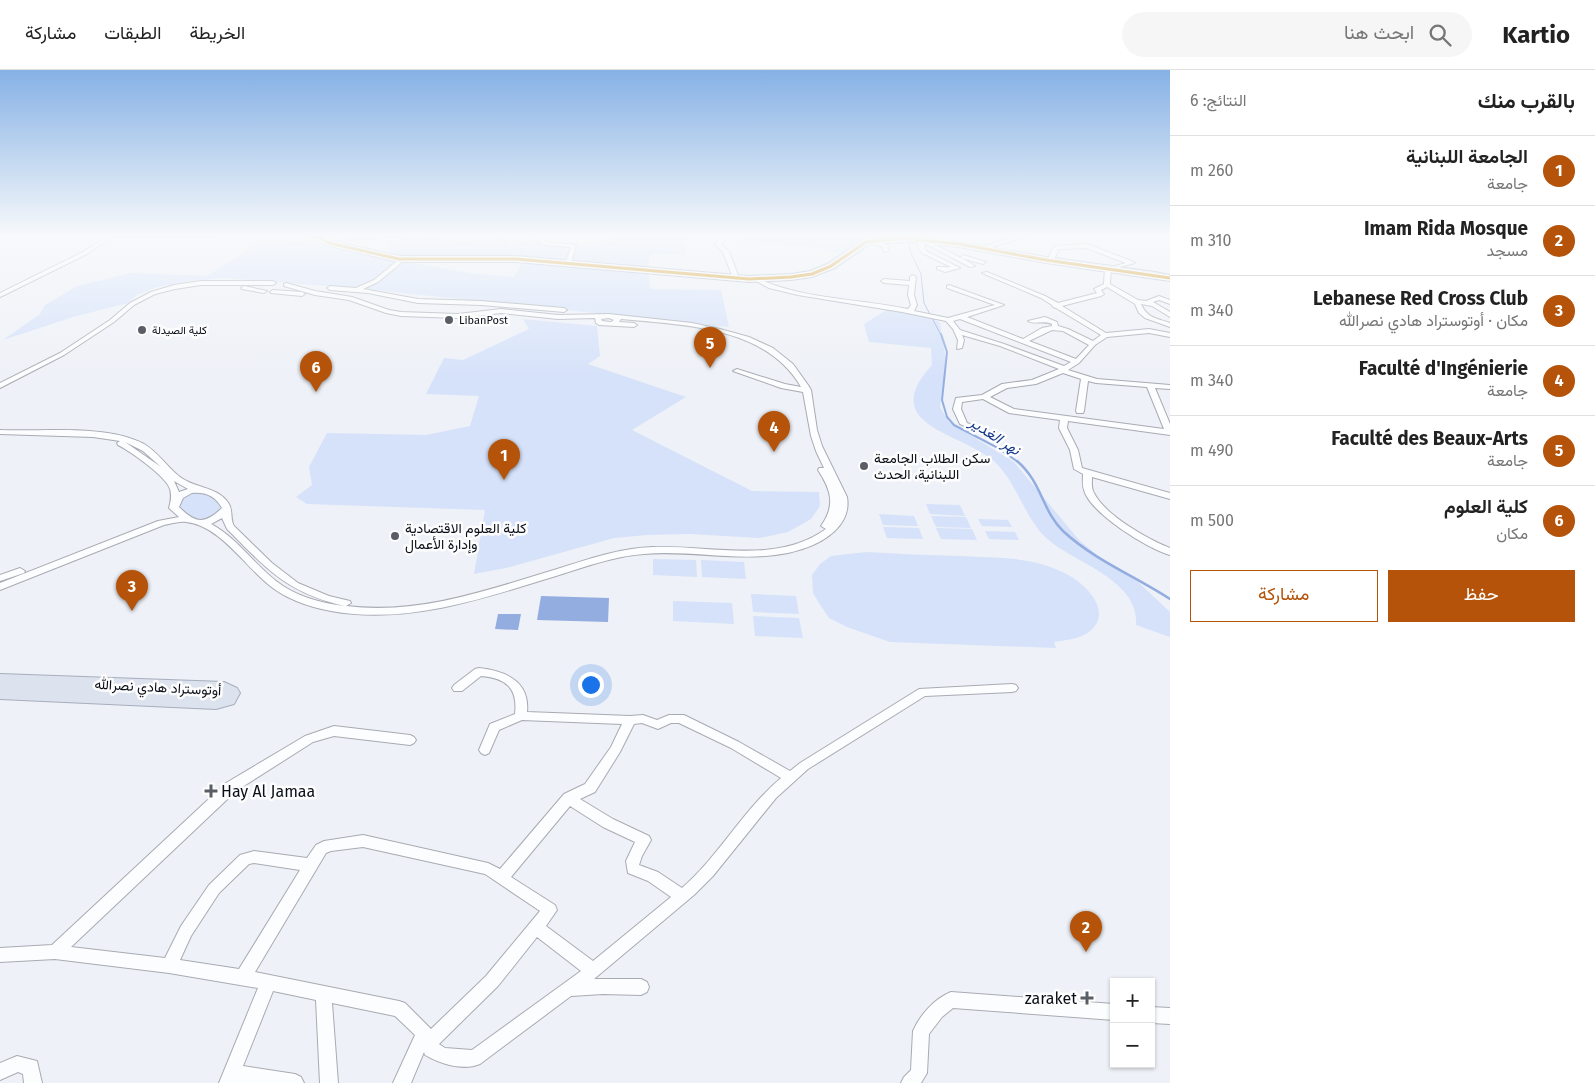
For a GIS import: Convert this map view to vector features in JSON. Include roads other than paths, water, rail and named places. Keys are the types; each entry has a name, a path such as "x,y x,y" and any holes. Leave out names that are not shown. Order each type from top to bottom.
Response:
{"highway":[{"name":"أوتوستراد هادي نصرالله","path":"0,681 224,689 230,693 227,699 216,702 0,692"}],"street":[{"path":"0,295 28,281"},
{"path":"355,293 376,281"},
{"path":"372,292 372,287 378,281"},
{"path":"760,281 771,287 798,293 944,319 961,317 1001,305 949,286"},
{"path":"910,312 914,305 911,298 912,281"},
{"path":"1005,281 1032,292 1087,322 1105,335"},
{"path":"0,386 75,346 137,301 160,291 201,283 273,283 355,293 372,292 410,300 481,303 702,327 746,338 768,348 788,364 800,378 816,439 844,512 830,530 816,539 790,548 761,552 661,550 631,552 427,608 366,612 317,604 286,592 271,582 220,532 180,514 175,503 174,488 170,482 137,452 121,443 103,440 0,437"},
{"path":"264,291 263,287 273,283"},
{"path":"0,391 83,346 142,302 166,291 211,285 329,297 387,314 420,317 477,311 484,308 481,303"},
{"path":"273,292 284,289 285,285"},
{"path":"285,285 310,292 350,298 393,313 466,315 501,312 558,317 610,318"},
{"path":"1107,285 1136,302 1148,302 1159,298 1170,302"},
{"path":"1055,306 1099,295 1101,294 1097,289 1107,285"},
{"path":"355,293 394,310 436,314 505,314 599,323 610,318"},
{"path":"420,317 436,314 446,308 446,303 438,302 429,308 436,314"},
{"path":"1136,302 1142,313 1147,317 1170,325"},
{"path":"1148,302 1164,309 1170,315"},
{"path":"961,317 1077,362"},
{"path":"599,323 598,318 610,318"},
{"path":"944,319 957,331 962,340 960,348"},
{"path":"1030,321 1045,319 1055,323 1055,326 1093,344"},
{"path":"1024,341 1043,329 1055,326"},
{"path":"957,331 1002,345 1096,380 1170,387"},
{"path":"987,433 964,424 957,409 959,400 984,397 1005,386 1033,382 1054,375 1077,362 1093,344 1105,335 1149,331 1170,335"},
{"path":"75,346 83,346"},
{"path":"737,371 803,390"},
{"path":"1080,411 1085,377"},
{"path":"1150,385 1170,432"},
{"path":"984,397 1012,411 1170,432"},
{"path":"1064,417 1063,428 1074,450 1078,469 1086,473 1170,496"},
{"path":"0,432 104,436 128,440 146,448 183,482 219,496 227,509 227,521 230,527 282,578 314,596 340,602 392,606 436,601 488,590"},
{"path":"1086,473 1088,490 1098,504 1130,532 1144,541 1170,552"},
{"path":"0,578 149,523 162,517 187,492 201,490"},
{"path":"199,522 214,520 227,509"},
{"path":"0,587 161,523 188,519"},
{"path":"286,592 297,587"},
{"path":"458,688 479,672 494,673 510,680 522,697 521,716"},
{"path":"0,955 55,952 169,966 243,977 398,1009 426,1038 431,1048 444,1056 474,1058 593,971 682,897 708,872 771,794 790,777 820,756 923,692 1012,688"},
{"path":"485,750 494,727 521,716 643,719 658,725 669,719 680,718 735,745 790,777"},
{"path":"502,877 569,798 590,788 616,750 630,720"},
{"path":"55,952 231,787 309,739 334,731 410,740"},
{"path":"569,798 608,823 644,840 635,856 632,864 633,869 645,871 661,879 682,897"},
{"path":"243,977 310,865 321,849 329,845 362,841 488,869 550,910 538,928 492,981 426,1038 402,1083"},
{"path":"169,966 186,931 214,890 245,859 254,857 310,865"},
{"path":"538,928 593,971"},
{"path":"268,983 229,1078 295,1083"},
{"path":"567,989 602,986 641,987"},
{"path":"324,995 328,1083"},
{"path":"910,1083 919,1073 921,1031 936,1012 951,1000 1110,1012"},
{"path":"1155,1015 1170,1016"},
{"path":"0,1072 17,1064 31,1067 34,1083"}],"water":[{"path":"541,596 609,598 608,622 537,620"},
{"path":"498,614 521,614 518,630 495,629"}],"waterway":[{"name":"نهر الغدير","path":"922,281 924,303 941,335"},
{"name":"نهر الغدير","path":"941,334 947,352 942,400 947,417 954,425 998,448 1018,462"},
{"name":"نهر الغدير","path":"1018,462 1032,478 1050,515 1063,531 1088,551 1170,599"}],"place":[{"name":"LibanPost","path":"449,320"},
{"name":"كلية الصيدلة","path":"142,330"},
{"name":"Faculté des Beaux-Arts","path":"710,368"},
{"name":"كلية العلوم","path":"316,392"},
{"name":"Faculté d'Ingénierie","path":"774,452"},
{"name":"سكن الطلاب الجامعة اللبنانية، الحدث","path":"864,466"},
{"name":"الجامعة اللبنانية","path":"504,480"},
{"name":"كلية العلوم الاقتصادية وإدارة الأعمال","path":"395,536"},
{"name":"Lebanese Red Cross Club","path":"132,611"},
{"name":"Hay Al Jamaa","path":"211,791"},
{"name":"Imam Rida Mosque","path":"1086,952"},
{"name":"zaraket","path":"1087,998"}]}
